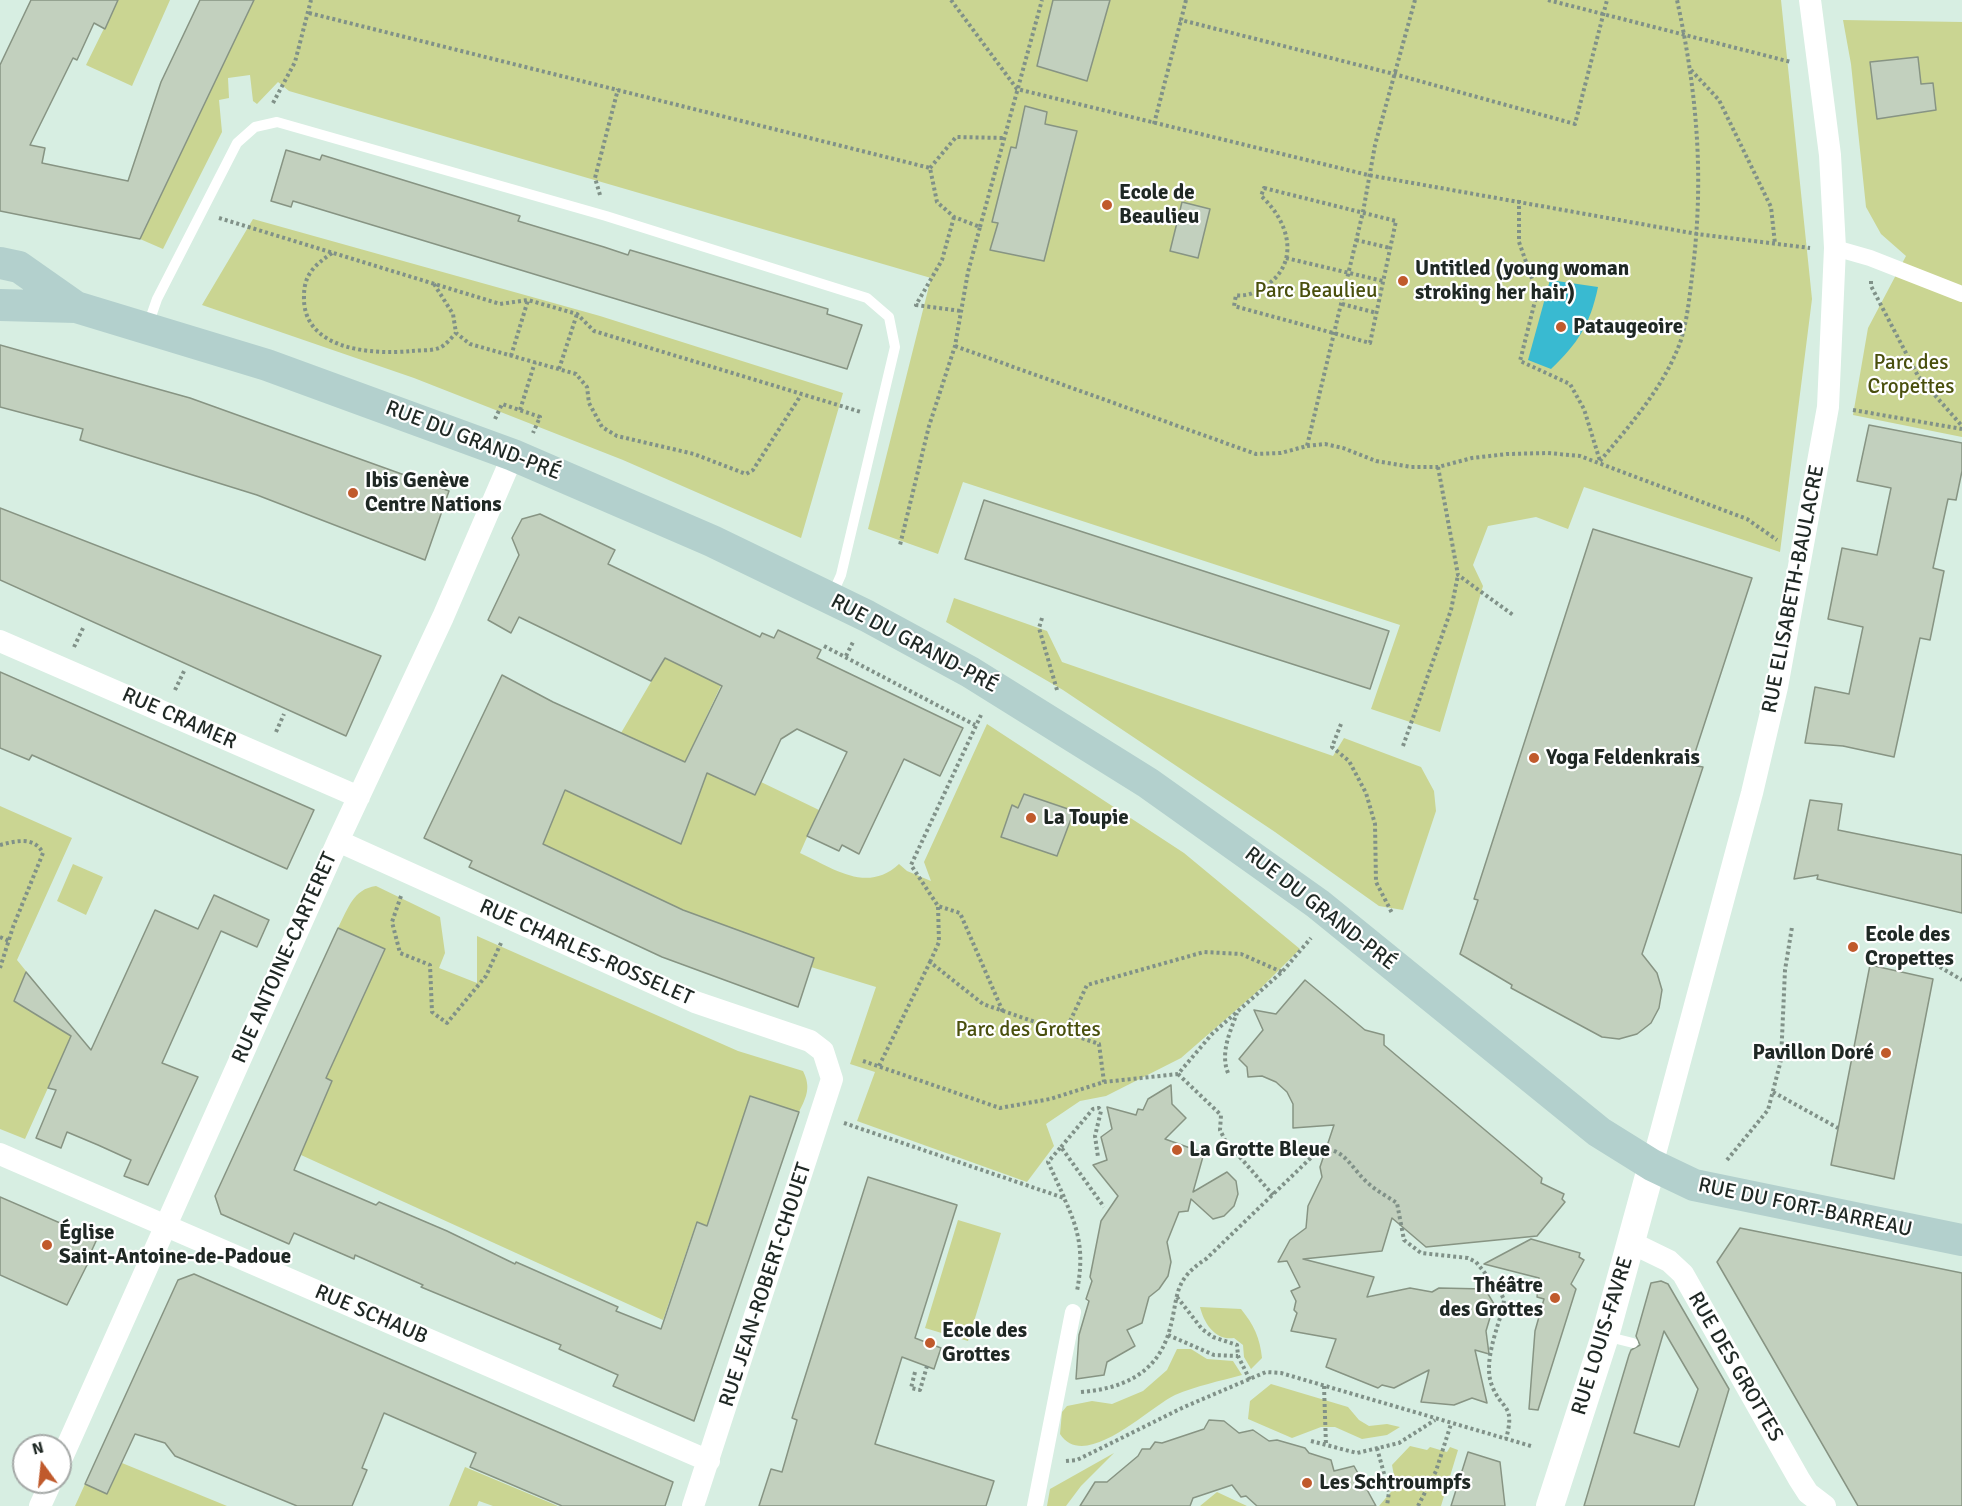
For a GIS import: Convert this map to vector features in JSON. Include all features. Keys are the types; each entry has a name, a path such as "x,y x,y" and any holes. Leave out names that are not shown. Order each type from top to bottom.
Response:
{"main road":[{"name":"RUE DU GRAND-PRÉ","path":"0,263 19,267 76,307"},
{"name":"RUE DU GRAND-PRÉ","path":"0,305 76,307 523,445 712,541 831,598 970,672 1157,789 1317,904 1599,1132 1652,1165"},
{"name":"RUE DU FORT-BARREAU","path":"1652,1165 1694,1185 1962,1240"}],"street":[{"name":"RUE ELISABETH-BAULACRE","path":"1652,1165 1752,793 1777,687 1828,407 1835,248 1828,145 1810,0"},
{"path":"1835,248 1870,258 1962,294"},
{"name":"RUE ANTOINE-CARTERET","path":"72,1435 338,841 523,445"},
{"name":"RUE CRAMER","path":"0,641 359,797"},
{"name":"RUE CHARLES-ROSSELET","path":"338,841 696,1002 810,1041 823,1051 829,1064"},
{"name":"RUE JEAN-ROBERT-CHOUET","path":"693,1506 832,1079 829,1064"},
{"name":"RUE SCHAUB","path":"0,1154 709,1461"},
{"name":"RUE LOUIS-FAVRE","path":"1550,1506 1605,1336 1652,1165"},
{"name":"RUE DES GROTTES","path":"1632,1243 1669,1261 1683,1274 1799,1479 1808,1493 1825,1506"},
{"path":"1035,1506 1073,1312"}],"lane":[{"path":"148,328 157,299 237,143 255,128 277,122 606,216 867,298 889,317 895,347 841,575 831,598"},
{"path":"1605,1336 1634,1343"}],"path":[{"path":"951,0 1017,89 1368,175 1519,200 1697,234 1811,248"},
{"path":"900,545 929,426 955,346 980,227 1042,0"},
{"path":"1154,124 1186,0"},
{"path":"1306,446 1342,304 1363,212 1368,175 1415,0"},
{"path":"1548,0 1796,64"},
{"path":"1181,20 1394,74 1575,124 1607,0"},
{"path":"1600,461 1640,414 1681,340 1689,299 1697,234 1699,147 1685,35 1677,0"},
{"path":"309,13 930,168"},
{"path":"1690,69 1719,100 1766,196 1771,207 1775,244"},
{"path":"606,216 595,178 618,89"},
{"path":"930,168 956,137 1005,138"},
{"path":"930,168 937,202 954,217 980,227"},
{"path":"1264,188 1396,221 1390,248 1371,343 1234,306 1236,295 1256,292 1273,280 1286,258 1288,243 1285,228 1280,215 1262,196 1264,188"},
{"path":"1519,200 1519,242 1537,293 1520,361 1570,384 1584,409 1600,461"},
{"path":"212,216 500,304 528,300 577,314 594,331 864,413"},
{"path":"954,217 942,260 916,305 961,311"},
{"path":"1356,240 1390,248"},
{"path":"333,253 314,266 304,283 303,306 312,326 327,339 354,349 382,354 440,348 456,333"},
{"path":"1286,258 1383,281"},
{"path":"1870,258 1871,286 1918,376 1962,428"},
{"path":"434,284 453,314 456,333 470,344 576,374 587,387 589,403 602,427 617,436 694,454 746,474 753,470 801,395"},
{"path":"511,356 528,300"},
{"path":"1342,304 1377,313"},
{"path":"559,369 577,314"},
{"path":"955,346 1256,454 1281,453 1306,446 1325,444 1376,461 1411,467 1438,467 1472,458 1548,453 1580,456 1600,461 1746,519 1802,558"},
{"path":"520,410 535,362"},
{"path":"495,419 502,404 540,417 523,445"},
{"path":"1852,410 1962,428"},
{"path":"1403,746 1451,610 1458,575 1438,467"},
{"path":"1458,575 1513,615"},
{"path":"1042,618 1040,628 1059,696"},
{"path":"71,652 84,626"},
{"path":"846,656 854,641"},
{"path":"824,646 976,725"},
{"path":"173,696 184,669"},
{"path":"879,1066 939,942 938,906 911,865 983,711"},
{"path":"272,740 284,714"},
{"path":"1341,724 1332,747 1349,761 1366,794 1375,824 1377,882 1392,913"},
{"path":"0,845 17,840 29,841 40,847 43,853 0,968"},
{"path":"402,893 392,922 400,953 430,965 432,1012 447,1023 486,976 503,940"},
{"path":"938,906 960,913 1003,1012"},
{"path":"1727,1160 1768,1110 1781,1060 1785,970 1792,927"},
{"path":"0,937 9,941"},
{"path":"863,1061 1000,1108 1050,1099 1104,1082 1178,1074 1212,1034 1282,972 1311,938"},
{"path":"1065,1032 1087,985 1204,952 1241,954 1282,972"},
{"path":"1919,955 1962,980"},
{"path":"930,962 983,1004 1099,1044 1104,1082"},
{"path":"1228,1073 1225,1065 1225,1046 1237,1012"},
{"path":"1178,1074 1221,1115 1220,1130 1225,1140 1273,1195"},
{"path":"1773,1092 1838,1128"},
{"path":"1073,1312 1082,1249 1073,1218 1047,1162 1093,1109 1099,1108 1101,1111 1095,1136 1098,1157"},
{"path":"838,1120 1064,1198"},
{"path":"1061,1147 1104,1208"},
{"path":"1056,1394 1108,1390 1139,1376 1163,1348 1179,1284 1189,1270 1206,1259 1320,1149 1331,1148 1344,1156 1369,1184 1397,1203 1404,1240 1421,1253 1468,1258 1476,1262 1504,1300 1490,1369 1491,1382 1509,1410 1511,1420 1506,1439"},
{"path":"1177,1298 1202,1329 1213,1337 1238,1345 1238,1356 1250,1380"},
{"path":"1168,1335 1214,1355 1238,1356"},
{"path":"915,1372 911,1388 920,1390 927,1366"},
{"path":"1044,1463 1077,1460 1184,1407 1266,1372 1281,1373 1531,1446"},
{"path":"1324,1386 1326,1445"},
{"path":"1311,1441 1357,1453 1399,1443 1436,1419"},
{"path":"1418,1506 1436,1471 1451,1424"},
{"path":"1377,1448 1389,1492 1387,1506"}],"green space":[{"path":"118,0 170,0 132,86 86,65"},
{"name":"Parc Beaulieu","path":"254,0 1781,0 1812,299 1780,552 1584,487 1568,529 1536,517 1488,526 1473,565 1483,586 1440,732 1371,709 1400,625 963,482 938,554 868,529 931,278 289,91 278,82 257,104 253,101 250,75 228,78 229,98 219,100 222,132 163,249 140,239"},
{"name":"Parc des Cropettes","path":"1843,20 1962,22 1962,437 1853,415 1868,328 1906,256 1881,234 1866,207 1851,64"},
{"path":"253,219 600,316 843,393 801,538 623,460 414,378 202,305"},
{"path":"954,598 1047,631 1062,662 1333,756 1344,738 1421,767 1434,791 1436,811 1403,910 1379,906 1275,832 1063,690 946,622"},
{"path":"665,658 692,671 724,679 685,762 621,733"},
{"name":"Parc des Grottes","path":"987,724 1184,853 1300,949 1258,991 1181,1058 1106,1096 1080,1101 1046,1124 1054,1146 1027,1182 857,1121 875,1072 850,1064 876,987 811,967 814,958 683,910 492,820 558,807 565,790 680,844 707,773 761,782 819,810 800,853 837,871 862,878 875,877 887,873 899,864 907,871 931,881 924,862"},
{"path":"0,806 72,838 17,960 74,1030 25,1139 0,1129"},
{"path":"73,864 103,877 86,915 57,901"},
{"path":"376,886 440,917 445,953 439,968 477,983 477,936 738,1051 803,1071 807,1082 807,1092 799,1112 750,1096 707,1226 696,1223 663,1320 301,1155 326,1078 385,949 338,928 352,901 362,891"},
{"path":"958,1220 1001,1233 968,1341 925,1328"},
{"path":"1200,1307 1241,1309 1256,1332 1260,1344 1262,1358 1251,1369 1244,1357 1243,1345 1234,1338 1221,1337 1211,1330"},
{"path":"1177,1349 1191,1349 1207,1359 1233,1361 1242,1375 1175,1395 1117,1434 1100,1442 1085,1446 1071,1444 1060,1434 1062,1412 1067,1406 1092,1401 1112,1404 1143,1391 1167,1370"},
{"path":"1271,1384 1348,1407 1359,1420 1369,1426 1387,1424 1400,1427 1387,1435 1362,1439 1335,1427 1321,1427 1292,1438 1248,1419 1250,1401"},
{"path":"1410,1446 1427,1450 1430,1447 1447,1452 1450,1447 1458,1450 1441,1506 1379,1506 1396,1486 1392,1465"},
{"path":"1114,1453 1081,1486 1066,1506 1047,1506 1050,1489"},
{"path":"122,1463 227,1506 75,1506 85,1484 107,1494"},
{"path":"465,1467 558,1506 493,1506 479,1501 477,1506 449,1506"},
{"path":"1217,1492 1247,1506 1200,1506"}],"water":[{"name":"Pataugeoire","path":"1550,280 1598,287 1582,332 1569,351 1551,369 1528,360"}],"building":[{"path":"31,0 118,0 105,29 94,23 77,60 73,58 30,145 45,148 42,163 128,181 161,82 200,0 254,0 140,239 0,211 0,65"},
{"path":"1053,0 1110,0 1087,81 1037,66"},
{"path":"1918,57 1921,84 1933,83 1936,110 1877,119 1870,62"},
{"path":"1025,106 1047,112 1045,124 1077,131 1044,261 990,250 998,223 992,222 1011,147 1016,148"},
{"path":"286,150 320,160 322,155 520,216 518,221 628,255 630,250 828,309 827,314 862,325 847,369 293,201 291,207 271,201"},
{"path":"1182,202 1210,209 1198,258 1170,251"},
{"path":"0,345 190,398 449,491 425,560 257,495 80,440 83,429 0,407"},
{"path":"1869,425 1962,443 1962,471 1956,500 1948,499 1933,568 1944,571 1930,640 1920,638 1894,757 1843,746 1805,743 1815,687 1849,694 1863,627 1828,619 1842,548 1877,555 1891,488 1857,481"},
{"path":"984,500 1389,631 1370,689 965,559"},
{"path":"0,508 381,656 346,736 0,580"},
{"path":"540,514 615,550 608,564 760,637 762,633 774,638 778,630 821,650 817,658 963,728 940,776 904,759 859,854 842,845 839,851 807,836 847,752 797,729 781,739 755,795 707,773 681,844 565,790 543,844 683,910 814,958 798,1007 662,957 469,867 472,861 424,838 502,675 553,702 685,762 722,686 665,658 651,681 519,617 511,633 488,620 519,555 512,538 522,519"},
{"path":"1593,529 1752,578 1691,765 1703,767 1642,954 1657,973 1662,990 1659,1008 1651,1023 1637,1034 1619,1039 1602,1037 1511,988 1512,985 1460,954 1478,900 1474,899"},
{"path":"0,672 314,810 287,869 32,755 29,760 0,748"},
{"path":"1024,794 1074,811 1057,856 1001,837 1012,805 1018,808"},
{"path":"1810,800 1842,804 1838,830 1962,855 1962,913 1817,879 1818,875 1794,879"},
{"path":"214,895 269,920 257,947 221,931 162,1063 198,1077 148,1185 124,1176 131,1160 98,1145 67,1132 61,1148 36,1138 56,1090 48,1088 71,1036 14,1001 26,972 91,1050 155,910 198,929"},
{"path":"338,928 385,949 326,1078 332,1081 294,1170 376,1205 379,1202 447,1231 515,1264 516,1262 618,1307 616,1311 661,1329 697,1222 707,1226 750,1096 799,1112 694,1421 613,1386 618,1375 559,1349 561,1345 421,1287 423,1285 355,1255 354,1259 294,1233 289,1244 221,1214 215,1196"},
{"name":"Pavillon Doré","path":"1870,965 1933,979 1894,1179 1831,1165"},
{"path":"1305,980 1365,1030 1384,1035 1384,1045 1542,1178 1541,1183 1564,1194 1562,1199 1565,1202 1537,1236 1426,1247 1392,1218 1382,1251 1303,1259 1374,1277 1367,1297 1410,1288 1432,1292 1439,1288 1485,1289 1494,1304 1486,1331 1489,1354 1475,1350 1487,1403 1472,1398 1454,1405 1421,1402 1429,1370 1394,1388 1382,1385 1378,1388 1326,1367 1336,1339 1291,1331 1297,1313 1294,1310 1296,1301 1291,1291 1300,1287 1287,1261 1278,1262 1290,1240 1306,1228 1308,1206 1322,1177 1320,1167 1334,1125 1293,1128 1293,1104 1287,1092 1276,1082 1262,1076 1248,1077 1247,1067 1239,1059 1263,1030 1254,1010 1276,1014"},
{"path":"1171,1085 1172,1104 1186,1118 1165,1139 1204,1153 1193,1192 1227,1172 1236,1181 1238,1194 1234,1206 1224,1216 1213,1219 1191,1199 1188,1211 1179,1212 1167,1242 1171,1262 1168,1276 1159,1289 1149,1297 1142,1323 1127,1330 1135,1346 1107,1362 1104,1375 1076,1379 1079,1335 1089,1301 1086,1299 1092,1281 1090,1277 1101,1221 1118,1196 1093,1165 1107,1160 1101,1137 1112,1129 1107,1107 1136,1115 1138,1109 1143,1110 1148,1099"},
{"path":"868,1177 957,1205 915,1338 941,1348 934,1369 902,1357 875,1444 994,1481 986,1506 759,1506 771,1469 782,1472 797,1420 792,1418"},
{"name":"Église Saint-Antoine-de-Padoue","path":"0,1197 97,1239 91,1252 93,1253 67,1305 0,1275"},
{"path":"1740,1228 1962,1273 1962,1506 1858,1506 1717,1262"},
{"path":"1531,1239 1580,1253 1579,1257 1584,1260 1571,1284 1576,1289 1538,1410 1529,1409 1535,1331 1544,1299 1537,1297 1539,1278 1484,1264"},
{"path":"194,1274 673,1482 665,1506 562,1506 470,1467 476,1453 384,1413 362,1468 367,1470 352,1506 297,1506 175,1456 165,1443 135,1434 107,1494 85,1484 178,1280"},
{"path":"1661,1281 1668,1284 1729,1389 1694,1506 1584,1506 1629,1355 1631,1350 1640,1345 1636,1336 1651,1283","holes":["1664,1331 1698,1389 1679,1447 1634,1433"]},
{"path":"1209,1420 1224,1421 1239,1433 1253,1430 1269,1441 1277,1440 1305,1448 1309,1453 1331,1460 1334,1471 1354,1466 1376,1506 1257,1506 1246,1496 1241,1497 1232,1485 1193,1498 1190,1506 1080,1506 1095,1482 1107,1482 1138,1456 1142,1449 1150,1449 1155,1442 1162,1443 1204,1429"},
{"path":"1468,1452 1500,1462 1505,1506 1451,1506"}],"place":[{"name":"Ecole de Beaulieu","path":"1107,205"},
{"name":"Untitled (young woman stroking her hair)","path":"1403,281"},
{"name":"Pataugeoire","path":"1561,327"},
{"name":"Ibis Genève Centre Nations","path":"353,493"},
{"name":"Yoga Feldenkrais","path":"1534,758"},
{"name":"La Toupie","path":"1031,818"},
{"name":"Ecole des Cropettes","path":"1853,947"},
{"name":"Pavillon Doré","path":"1886,1053"},
{"name":"La Grotte Bleue","path":"1177,1150"},
{"name":"Église Saint-Antoine-de-Padoue","path":"47,1245"},
{"name":"Théâtre des Grottes","path":"1555,1298"},
{"name":"Ecole des Grottes","path":"930,1343"},
{"name":"Les Schtroumpfs","path":"1307,1483"}]}
